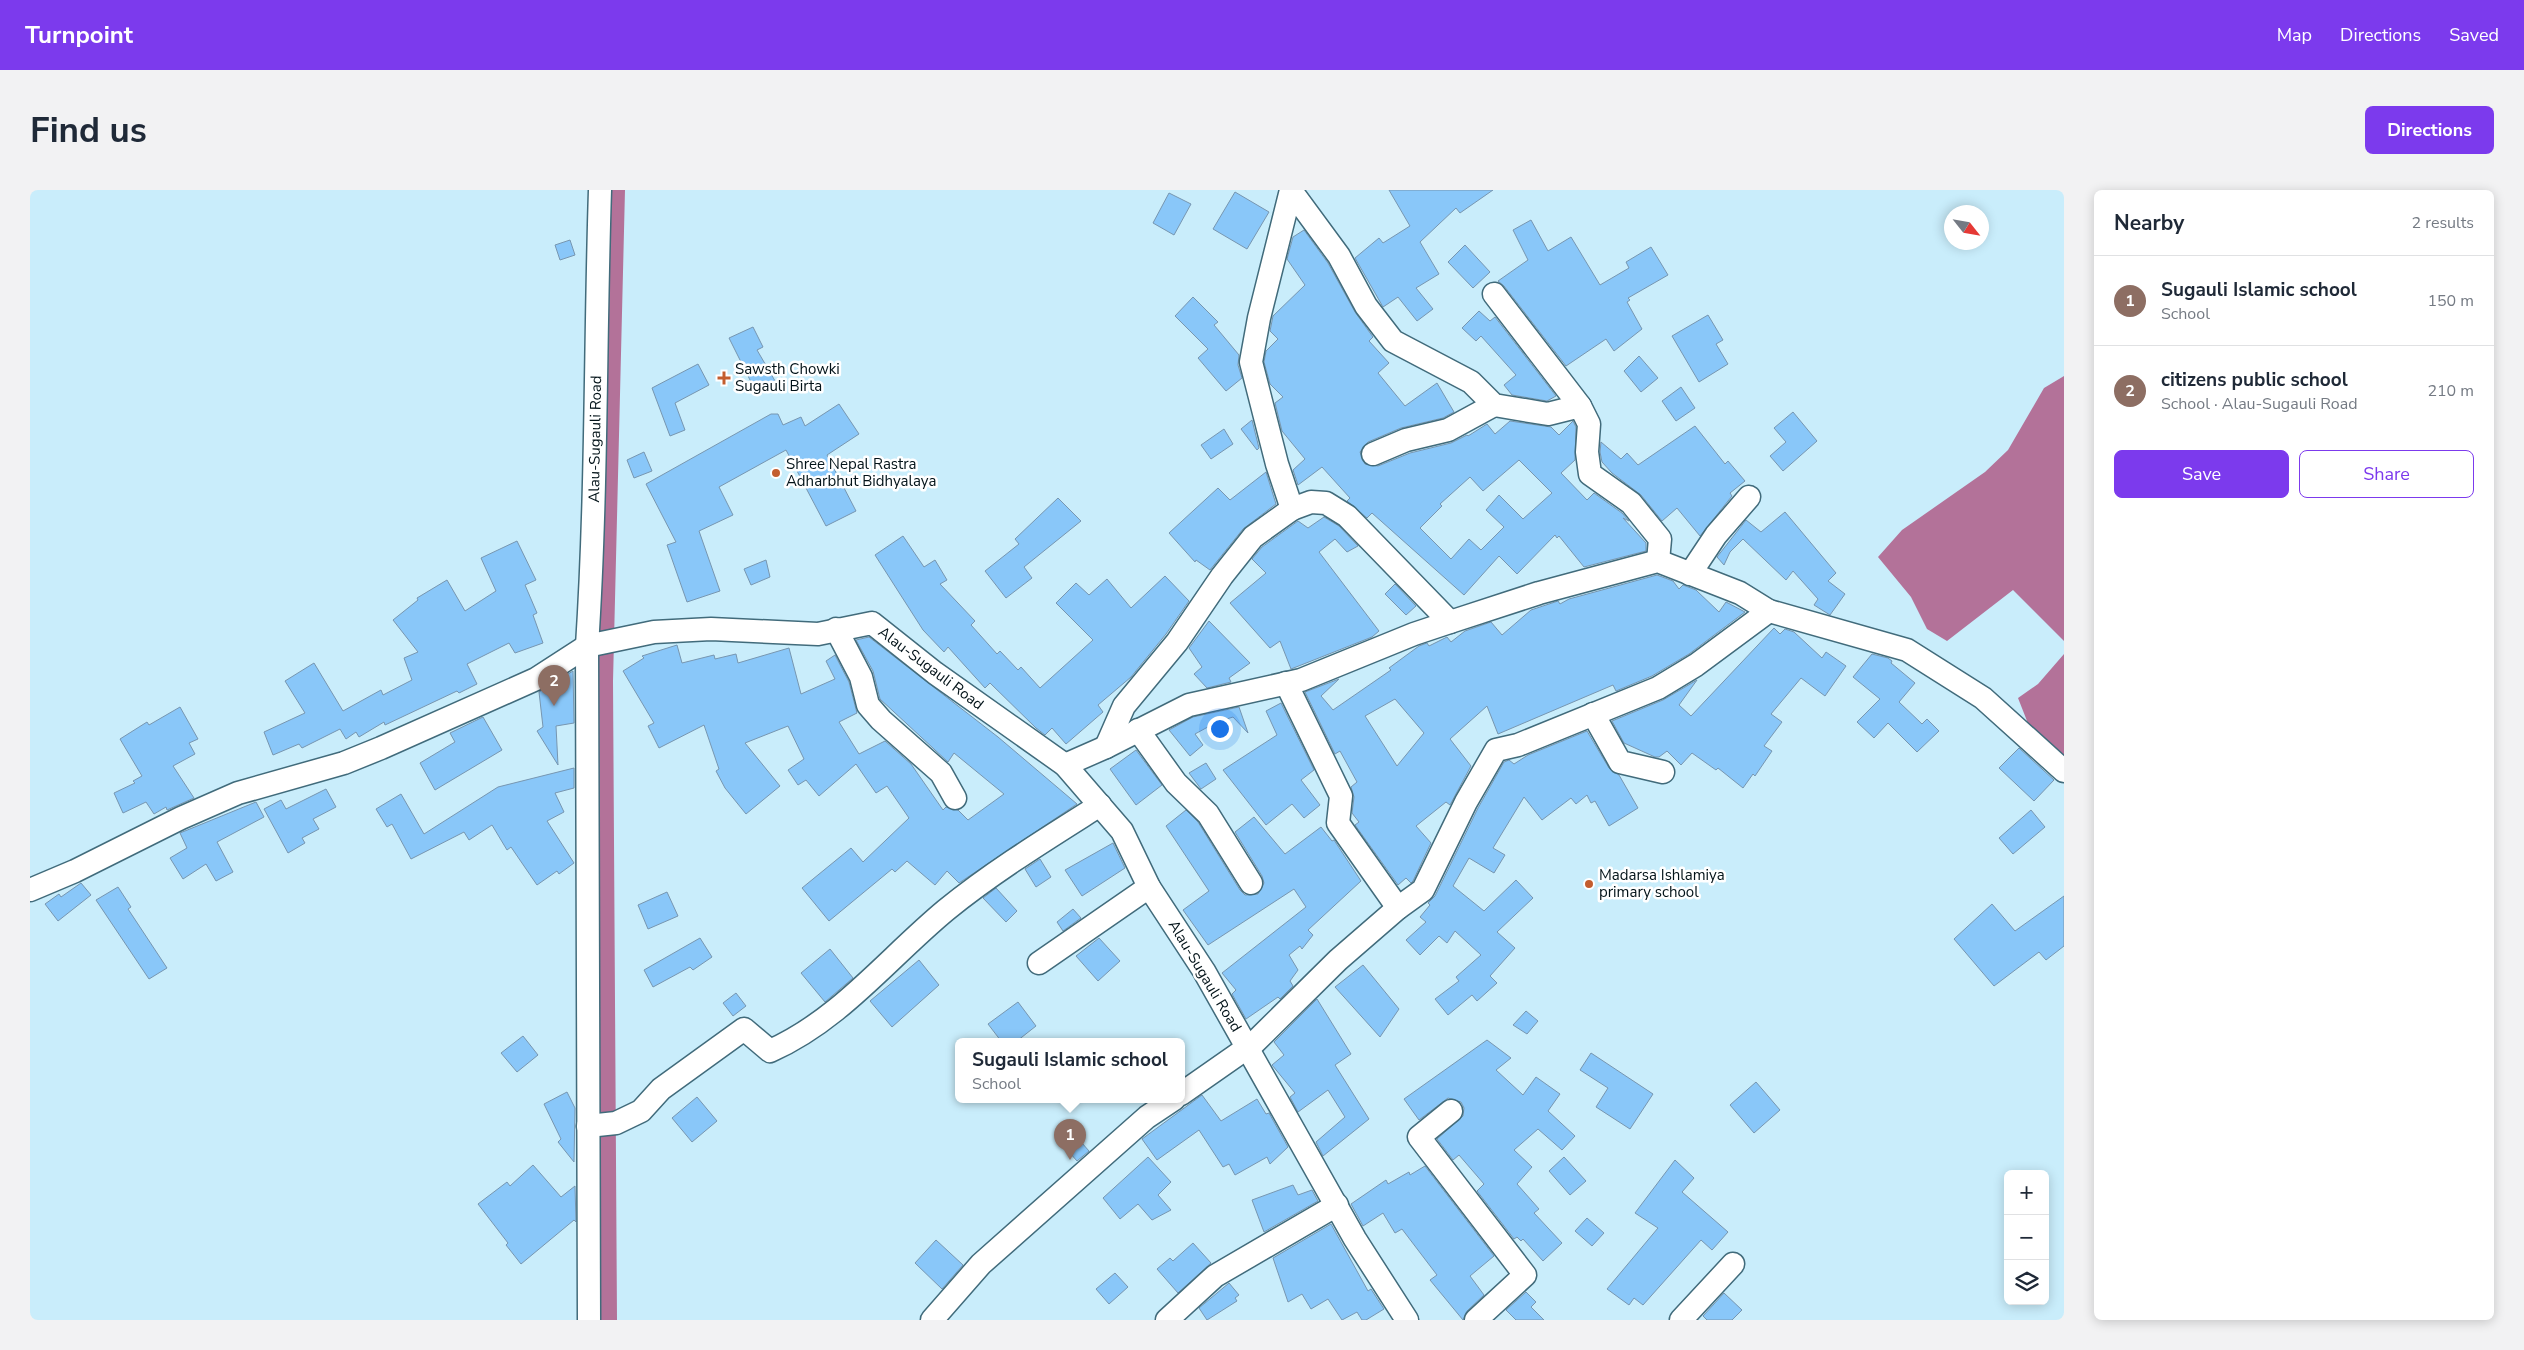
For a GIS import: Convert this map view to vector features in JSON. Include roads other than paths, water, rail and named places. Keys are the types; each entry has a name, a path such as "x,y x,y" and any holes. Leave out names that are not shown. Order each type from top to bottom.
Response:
{"street":[{"name":"Alau-Sugauli Road","path":"600,190 596,309 598,644 664,632 711,629 818,634 872,623 935,673 1065,765 1122,830 1149,888 1204,971 1355,1239 1407,1320"},
{"path":"1292,191 1339,256 1366,306 1393,341 1471,382 1494,405 1548,414 1580,406"},
{"path":"1292,191 1259,318 1251,362 1276,464 1292,509"},
{"path":"1494,294 1580,406 1589,424 1587,452 1590,474 1631,503 1660,539 1658,561"},
{"path":"1372,454 1406,440 1448,430 1494,405"},
{"path":"1690,574 1716,535 1749,497"},
{"path":"1106,747 1124,706 1177,642 1222,576 1253,537 1292,509 1311,502 1326,503 1347,516 1450,622"},
{"path":"1065,765 1189,706 1301,680 1414,634 1539,593 1658,561 1740,593 1768,611 1907,650 1983,698 2064,771"},
{"path":"1185,1091 1248,1048 1338,960 1398,908 1423,890 1466,802 1496,750 1518,745 1658,688 1696,665 1768,611"},
{"path":"836,630 861,677 868,705 881,720 941,773 955,798"},
{"path":"30,890 75,871 181,818 238,793 344,763 381,748 536,679 598,644"},
{"path":"589,1320 588,1126 598,644"},
{"path":"1286,683 1341,796 1338,823 1398,908"},
{"path":"1593,714 1620,762 1663,772"},
{"path":"1138,730 1176,782 1208,814 1251,882"},
{"path":"588,1126 616,1123 641,1111 661,1090 744,1029 770,1051 794,1040 819,1024 947,910 1028,850 1100,805"},
{"path":"1039,963 1149,888"},
{"path":"932,1320 981,1264 1147,1117 1168,1103"},
{"path":"1451,1111 1418,1137 1526,1275 1476,1320"},
{"path":"1167,1320 1215,1276 1336,1205"},
{"path":"1681,1320 1733,1264"}],"waterway":[{"path":"606,1320 602,681 614,190"}],"place":[{"name":"Sawsth Chowki Sugauli Birta","path":"724,378"},
{"name":"Shree Nepal Rastra Adharbhut Bidhyalaya","path":"776,473"},
{"name":"citizens public school","path":"554,706"},
{"name":"Madarsa Ishlamiya primary school","path":"1589,884"},
{"name":"Sugauli Islamic school","path":"1070,1160"}]}
